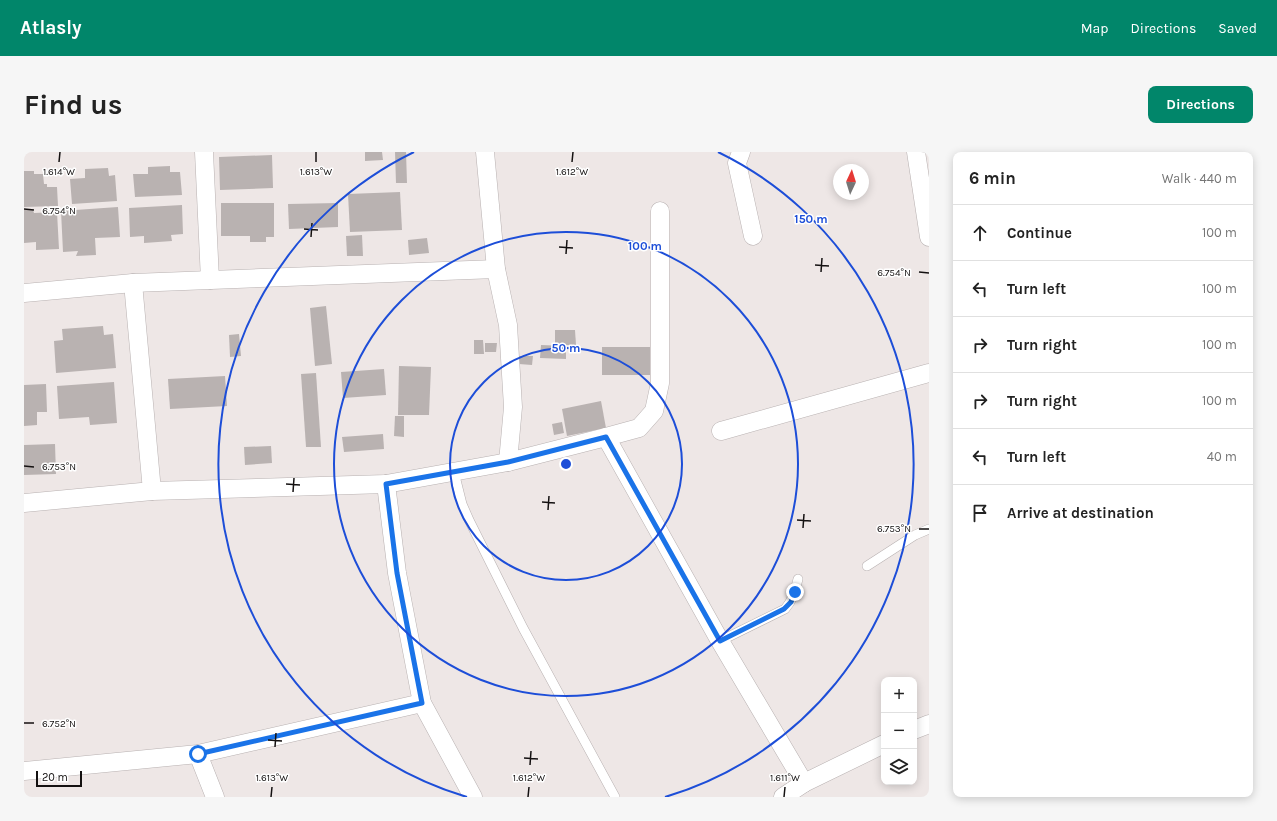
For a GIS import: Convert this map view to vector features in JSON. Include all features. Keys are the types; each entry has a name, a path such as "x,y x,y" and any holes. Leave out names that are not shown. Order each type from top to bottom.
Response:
{"street":[{"path":"204,152 210,280"},
{"path":"485,152 496,269 508,325 513,400 508,462"},
{"path":"741,152 737,163 753,236"},
{"path":"916,152 929,237"},
{"path":"24,503 152,491 386,484 508,462 639,428 654,411 660,383 660,211"},
{"path":"24,293 133,283 496,269"},
{"path":"133,283 152,491"},
{"path":"721,431 929,373"},
{"path":"606,437 720,641 804,783"},
{"path":"386,484 397,573 422,703 473,797"},
{"path":"24,771 198,754 422,703"},
{"path":"917,729 929,724"},
{"path":"783,797 804,783 881,745"},
{"path":"198,754 215,797"}],"lane":[{"path":"454,472 462,504 468,520 523,628 615,797"},
{"path":"867,566 915,535 929,530"},
{"path":"720,641 784,609 791,602 798,579"}],"building":[{"path":"365,152 382,152 383,160 365,161"},
{"path":"395,152 406,152 407,183 396,183"},
{"path":"272,155 273,188 220,190 219,157"},
{"path":"170,166 170,172 180,172 182,195 135,197 133,174 148,174 148,167"},
{"path":"108,168 109,176 115,175 117,201 72,204 70,179 85,178 85,169"},
{"path":"24,171 34,171 34,174 43,174 44,184 47,184 47,187 57,187 58,206 24,207"},
{"path":"400,192 402,230 350,232 348,194"},
{"path":"221,203 274,203 274,237 266,237 266,242 250,242 250,236 221,236"},
{"path":"338,203 338,227 289,229 288,204"},
{"path":"182,205 183,234 171,235 172,241 144,243 144,236 130,237 129,208"},
{"path":"118,207 120,237 95,238 96,255 76,256 78,251 63,252 61,211"},
{"path":"24,210 33,210 34,213 57,212 59,249 36,250 36,242 24,243"},
{"path":"362,235 363,256 347,256 346,236"},
{"path":"427,238 429,253 409,255 408,240"},
{"path":"326,306 332,364 315,366 310,308"},
{"path":"103,326 104,335 113,334 116,368 56,373 54,341 63,340 62,329"},
{"path":"555,330 575,330 576,345 555,345"},
{"path":"239,334 241,356 230,357 229,335"},
{"path":"474,340 483,340 484,354 474,354"},
{"path":"485,343 497,343 496,352 485,352"},
{"path":"541,345 566,346 566,359 540,358"},
{"path":"602,347 650,347 650,375 602,375"},
{"path":"519,356 533,356 532,365 519,364"},
{"path":"399,366 431,367 429,415 398,415"},
{"path":"384,369 386,395 343,398 341,372"},
{"path":"316,373 321,447 306,447 301,374"},
{"path":"225,376 227,406 170,409 168,379"},
{"path":"114,382 117,423 90,425 89,417 59,419 57,386"},
{"path":"46,384 47,412 37,412 37,425 24,426 24,385"},
{"path":"601,401 606,428 567,436 562,409"},
{"path":"395,416 404,416 404,437 394,436"},
{"path":"562,422 564,433 554,435 552,424"},
{"path":"383,434 384,449 344,452 342,437"},
{"path":"55,444 56,474 24,475 24,445"},
{"path":"271,446 272,463 245,465 244,447"}],"route":[{"path":"198,754 422,703 397,573 386,484 508,462 606,437 720,641 784,609 791,602 795,592"}]}
